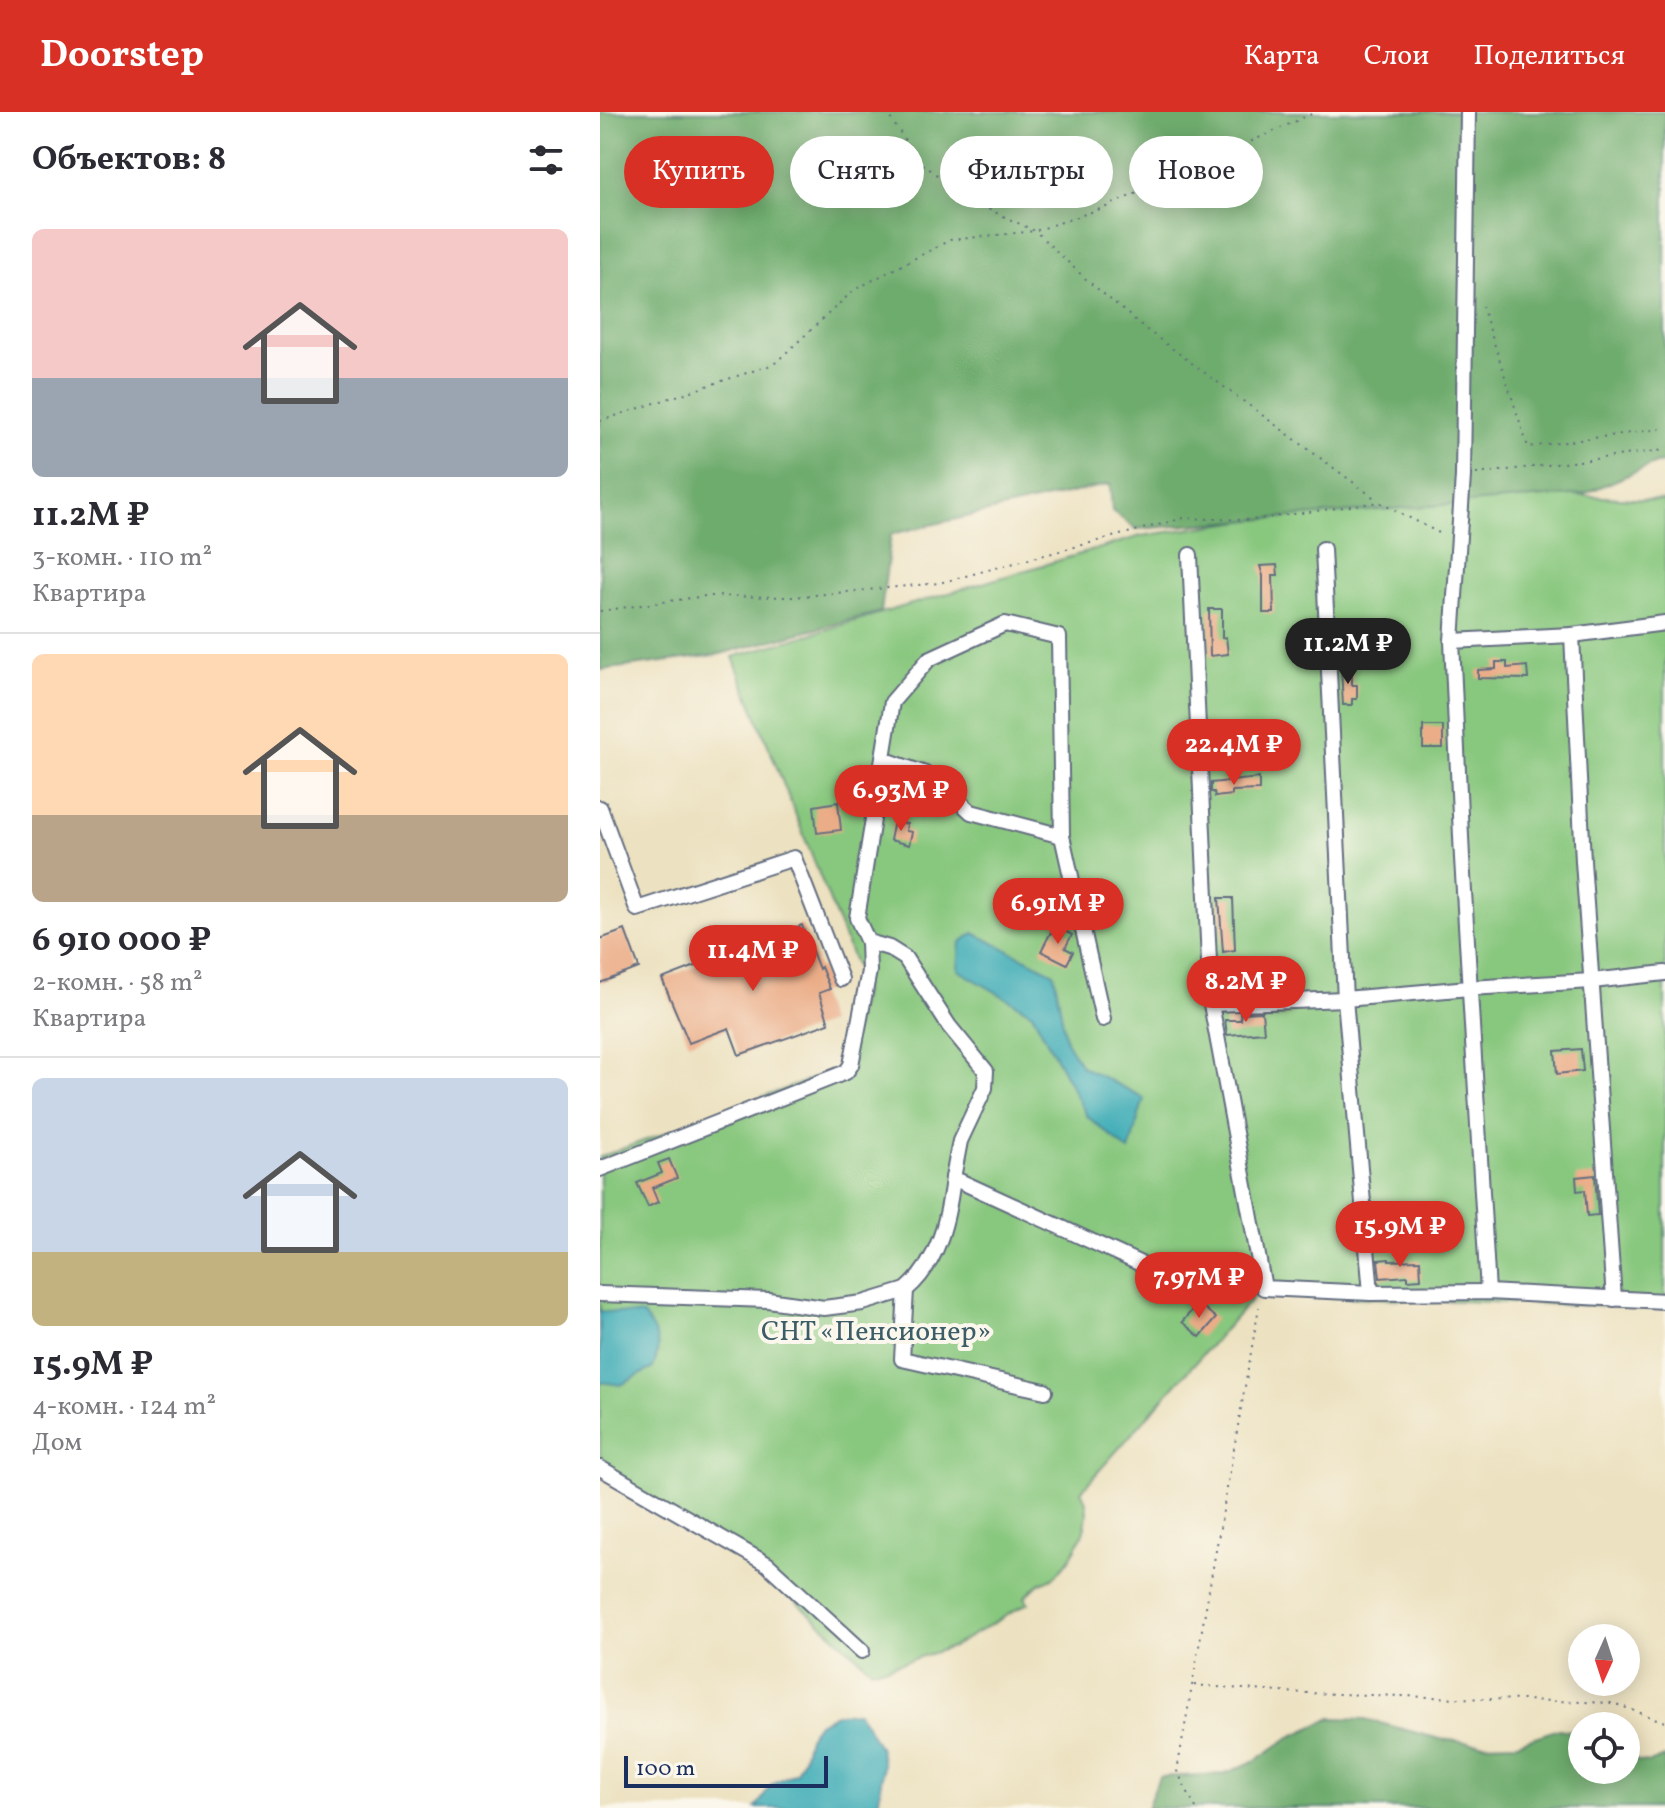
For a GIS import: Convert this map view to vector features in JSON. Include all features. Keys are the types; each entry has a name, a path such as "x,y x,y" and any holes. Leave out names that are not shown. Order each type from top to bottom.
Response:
{"street":[{"path":"1468,112 1463,476 1452,641 1488,1292"},
{"path":"1323,549 1345,999 1371,1293"},
{"path":"1190,555 1211,1004 1264,1288 1371,1293 1488,1292 1665,1301"},
{"path":"1452,641 1572,635 1665,623"},
{"path":"600,1169 846,1072 854,1057 868,983 868,942 857,918 892,702 929,659 1005,624 1059,637 1062,836 1103,1019"},
{"path":"1572,635 1583,861 1614,1299"},
{"path":"883,759 934,777 971,812 1062,836"},
{"path":"600,808 637,909 794,858 841,979"},
{"path":"600,1294 768,1300 824,1308 863,1303 906,1290 916,1281 939,1242 947,1220 960,1141 985,1088 986,1071 949,1026 905,958 889,948 868,942"},
{"path":"1211,1004 1345,999 1665,973"},
{"path":"953,1178 1187,1285"},
{"path":"906,1290 902,1359 1045,1391"},
{"path":"600,1468 767,1564 862,1651"}],"path":[{"path":"886,112 920,162 971,201 1035,231 1147,330 1379,502 1458,544"},
{"path":"600,421 774,364 854,290 950,240 1035,231 1106,207 1316,112"},
{"path":"1482,306 1528,447 1665,431"},
{"path":"1463,476 1665,450"},
{"path":"600,611 705,596 794,597 939,583 1184,518 1252,520 1379,502"},
{"path":"1196,1808 1177,1771 1259,1307"},
{"path":"1193,1685 1279,1692 1613,1703 1665,1722"}],"green space":[{"path":"600,112 1665,112 1665,462 1584,494 1136,529 1112,511 1110,484 891,534 881,612 716,655 600,670"},
{"name":"СНТ «Пенсионер»","path":"1463,488 1665,501 1665,1308 1256,1294 1081,1491 1087,1513 1082,1536 1055,1576 1039,1584 1025,1597 1028,1603 952,1647 888,1667 871,1669 750,1560 600,1474 600,1157 845,1067 864,987 733,657 1141,536"},
{"path":"1332,1718 1365,1719 1440,1739 1481,1744 1517,1743 1559,1729 1568,1731 1568,1784 1640,1784 1640,1761 1650,1763 1665,1757 1665,1808 1147,1808 1159,1777 1225,1774 1258,1759 1290,1737"}],"water":[{"path":"974,933 1054,973 1066,1041 1081,1066 1144,1098 1129,1151 1087,1116 1032,1013 958,970 960,943"},
{"path":"600,1311 643,1315 657,1340 653,1368 621,1385 600,1382"},
{"path":"859,1712 879,1747 883,1764 878,1808 756,1808 772,1784 796,1772 808,1737 818,1723 838,1713"}],"building":[{"path":"1277,565 1278,575 1273,575 1274,613 1263,613 1260,566"},
{"path":"1209,609 1222,609 1222,638 1226,637 1228,654 1210,656"},
{"path":"1496,662 1507,662 1507,668 1527,666 1528,679 1478,678 1478,670 1496,669"},
{"path":"1352,666 1352,685 1357,685 1357,699 1352,699 1352,705 1343,705 1341,667"},
{"path":"1423,726 1443,726 1443,748 1423,748"},
{"path":"1259,778 1259,790 1232,791 1232,795 1215,797 1211,792 1211,783"},
{"path":"838,802 841,830 817,833 814,806"},
{"path":"894,821 907,824 906,831 912,832 909,845 890,840"},
{"path":"1219,898 1233,898 1235,950 1223,952"},
{"path":"802,925 830,989 819,993 829,1023 739,1055 729,1028 689,1043 662,979"},
{"path":"1057,927 1072,935 1065,948 1073,952 1067,964 1041,951"},
{"path":"625,930 639,968 600,983 600,939"},
{"path":"1262,1012 1264,1032 1227,1035 1225,1020 1241,1020 1240,1013"},
{"path":"1581,1049 1583,1071 1557,1074 1555,1051"},
{"path":"669,1159 677,1178 652,1188 658,1202 648,1207 637,1183 662,1173 658,1163"},
{"path":"1595,1175 1598,1215 1587,1216 1585,1190 1577,1191 1576,1177"},
{"path":"1378,1260 1420,1260 1421,1279 1408,1280 1408,1276 1380,1278"},
{"path":"1198,1303 1216,1318 1200,1337 1182,1322"}]}
